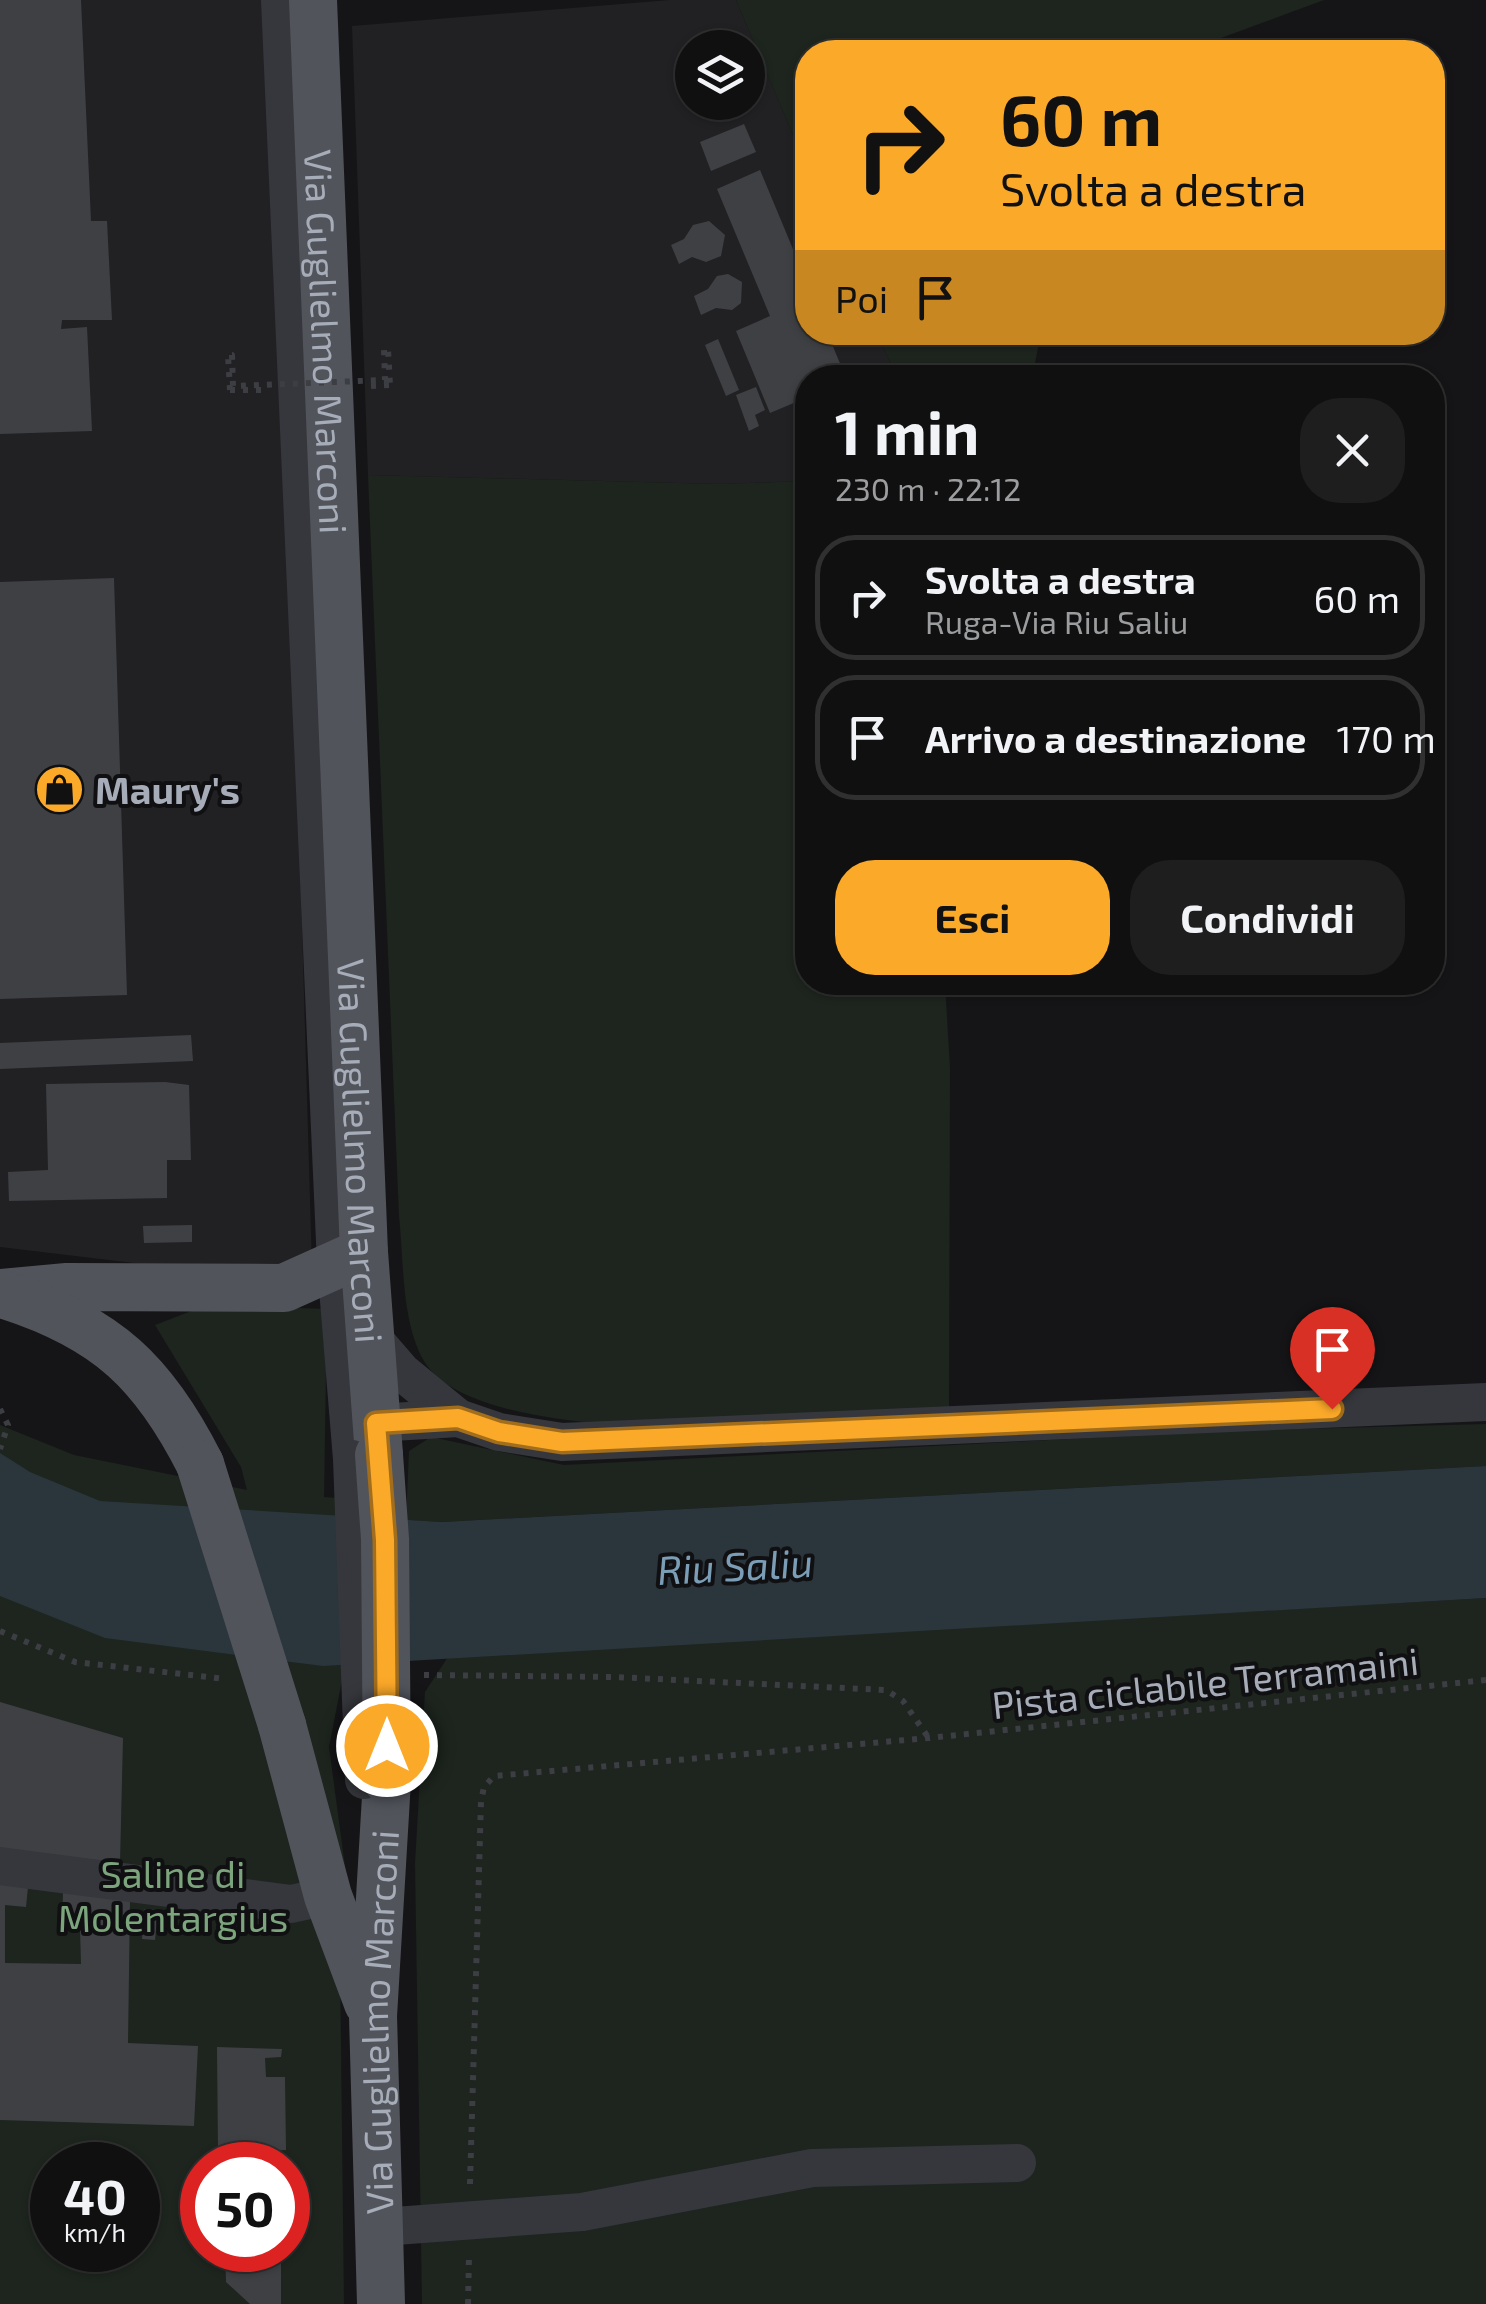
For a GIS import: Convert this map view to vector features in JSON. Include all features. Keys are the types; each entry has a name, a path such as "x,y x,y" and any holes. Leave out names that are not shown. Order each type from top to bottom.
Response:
{"main road":[{"name":"Via Guglielmo Marconi","path":"313,0 350,1258 370,1334 369,1446 385,1540 375,1780 373,2016 382,2304"},
{"path":"0,1293 66,1287 284,1288 350,1258"},
{"path":"0,1293 46,1308 141,1370 172,1409 200,1464 282,1725 328,1896 373,2016"}],"street":[{"path":"280,0 350,1258 369,1446 458,1418"},
{"path":"370,1334 402,1372 458,1418 499,1432 562,1442 1486,1402"},
{"path":"0,1866 290,1904 328,1896"},
{"path":"382,2226 582,2212 812,2168 1017,2163"}],"path":[{"path":"230,390 228,355 232,355 233,386 385,380 384,350 388,350 390,385"},
{"path":"0,1409 8,1426 1,1447"},
{"path":"0,1632 75,1662 241,1679"},
{"path":"414,1675 656,1678 886,1690 903,1701 929,1738"},
{"name":"Pista ciclabile Terramaini","path":"469,2220 480,1838 484,1787 494,1776 929,1738 1486,1680"},
{"path":"468,2304 469,2220"}],"shaded area":[{"path":"0,0 275,0 312,1268 201,1271 0,1247"},
{"path":"670,0 736,0 749,30 675,30 675,120 765,120 765,69 795,140 795,345 882,345 892,365 795,365 795,481 717,484 368,475 352,26"}],"green space":[{"path":"736,0 1324,0 1216,40 795,40 795,140 765,69 765,30 749,30"},
{"path":"882,345 1039,345 1035,365 892,365"},
{"path":"368,475 717,484 795,481 795,995 946,995 950,1068 949,1408 594,1423 526,1413 477,1399 437,1376 417,1345 407,1309 399,1216"},
{"name":"Saline di Molentargius","path":"207,1305 327,1309 324,1497 336,1498 354,1619 329,1747 349,1896 340,1959 344,2304 0,2304 0,1425 74,1455 247,1490 241,1467 155,1325"},
{"path":"1486,1424 1486,1466 442,1522 406,1520 409,1451 431,1437 564,1465 1225,1431"},
{"path":"1486,1598 1486,2304 422,2304 415,1863 425,1692 448,1657"}],"water":[{"name":"Riu Saliu","path":"0,1453 30,1472 100,1501 442,1522 1486,1466 1486,1598 323,1666 105,1638 0,1596"}],"building":[{"path":"0,0 81,0 91,221 107,221 112,320 62,320 61,329 87,327 92,431 0,434"},
{"path":"744,124 756,152 711,171 700,142"},
{"path":"760,170 795,254 795,345 832,345 841,365 795,365 795,402 770,413 736,331 770,316 717,189"},
{"path":"709,221 725,235 721,256 706,262 692,257 679,264 671,245 684,239 693,225"},
{"path":"728,274 742,282 741,303 732,310 716,308 701,315 694,296 708,289 717,276"},
{"path":"718,339 739,390 726,396 705,345"},
{"path":"756,387 765,410 755,415 759,426 749,431 736,395"},
{"name":"Maury's","path":"114,578 127,995 0,999 0,582"},
{"path":"191,1035 193,1061 0,1069 0,1043"},
{"path":"46,1084 189,1085 191,1160 167,1160 167,1198 9,1201 8,1172 48,1170"},
{"path":"192,1225 192,1242 144,1243 143,1226"},
{"path":"0,1702 123,1738 120,1863 0,1848"},
{"path":"0,1883 28,1887 26,1907 5,1905 5,1963 81,1964 80,1929 62,1926 63,1892 130,1901 128,2043 198,2046 194,2126 0,2120"},
{"path":"144,1909 158,1910 155,1940 142,1939"},
{"path":"217,2047 282,2049 281,2057 265,2058 266,2077 285,2077 286,2142 218,2142"},
{"path":"226,2272 281,2272 281,2304 250,2304 226,2282"}],"place":[{"name":"Maury's","path":"60,789"}],"route":[{"path":"387,1746 385,1540 376,1423 458,1418 499,1432 562,1442 1332,1409"}]}
